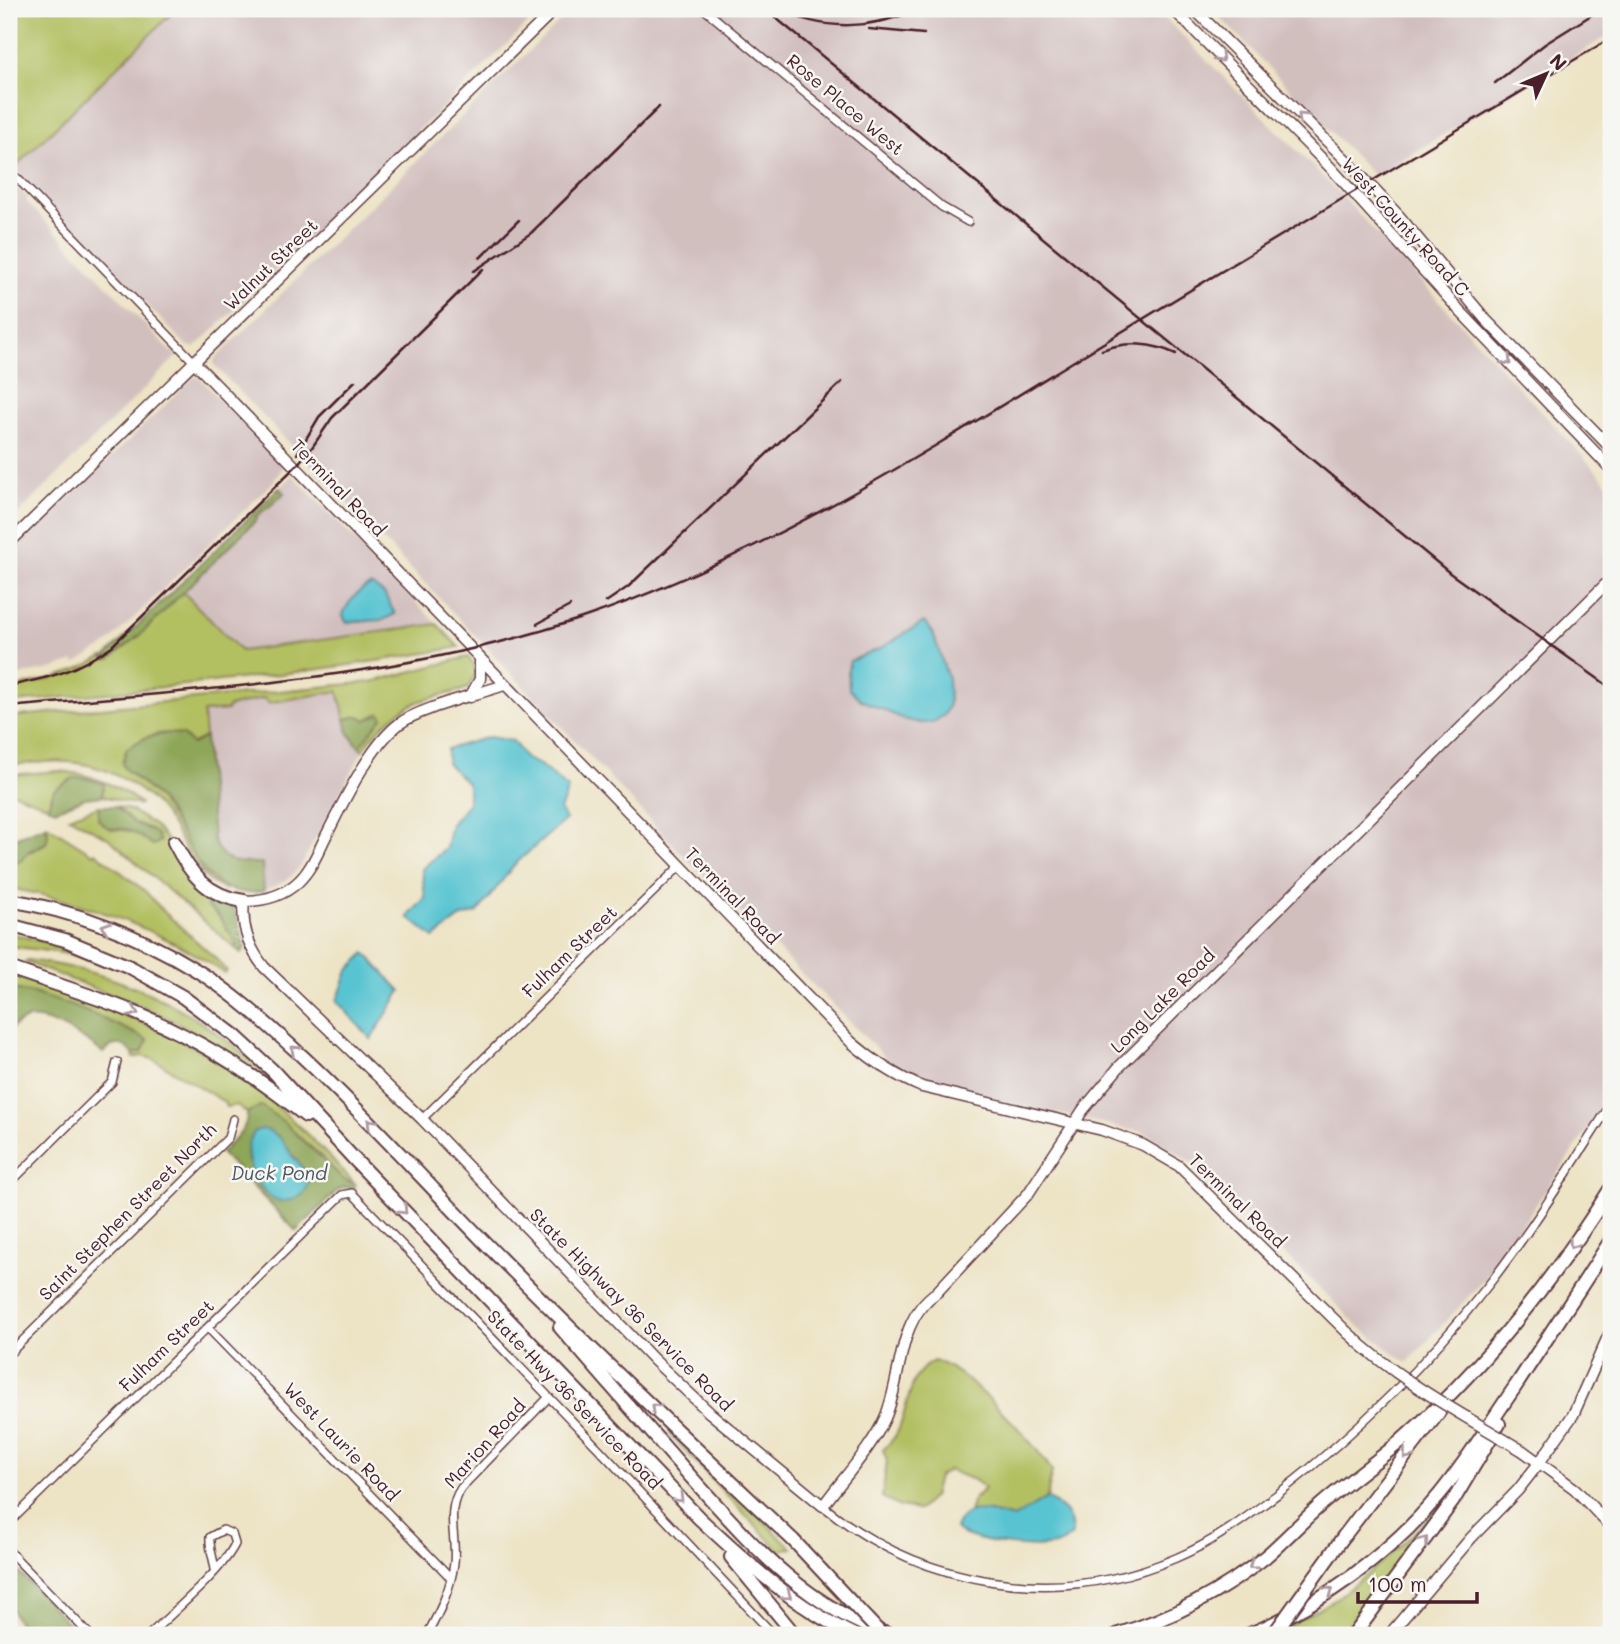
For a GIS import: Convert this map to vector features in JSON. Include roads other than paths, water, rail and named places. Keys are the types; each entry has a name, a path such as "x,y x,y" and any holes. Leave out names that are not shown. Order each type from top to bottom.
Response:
{"highway":[{"path":"174,842 185,865 201,884 221,896 244,901"},
{"path":"9,900 72,916 146,943 176,958 224,989 260,1017 345,1096 502,1261 769,1562 826,1605 866,1627 890,1635"},
{"path":"9,925 98,952 153,979 183,997 235,1036 273,1070 356,1161 699,1518 795,1635"},
{"path":"9,968 130,1010 193,1040 281,1097 356,1161"},
{"path":"1273,1635 1344,1536 1463,1381 1531,1301 1611,1188"},
{"path":"1248,1635 1288,1616 1326,1593 1381,1552 1420,1516 1463,1464 1611,1240"},
{"path":"502,1261 793,1540 882,1635"},
{"path":"1354,1635 1453,1501 1571,1303"},
{"path":"1116,1635 1194,1602 1265,1557 1322,1503 1402,1439 1463,1381"},
{"path":"699,1518 787,1594 854,1635"},
{"path":"1348,1635 1395,1579"},
{"path":"759,1589 803,1635"}],"street":[{"name":"Walnut Street","path":"9,543 555,9"},
{"name":"Rose Place West","path":"704,9 942,207 968,222"},
{"name":"West County Road C","path":"1173,9 1331,168 1460,311 1611,469"},
{"name":"West County Road C","path":"1194,9 1344,158 1399,216 1470,301 1611,448"},
{"name":"Terminal Road","path":"17,178 851,1042 903,1080 944,1094 1123,1136 1179,1166 1380,1362 1409,1383 1539,1463 1574,1489 1611,1527"},
{"path":"1460,311 1470,301"},
{"name":"Long Lake Road","path":"823,1506 868,1447 884,1421 891,1403 903,1348 916,1314 926,1300 937,1292 1028,1194 1074,1124 1119,1067 1611,579"},
{"path":"470,697 480,679 480,660"},
{"path":"244,901 279,894 307,872 344,800 380,744 399,724 434,708 504,685"},
{"name":"Fulham Street","path":"422,1119 680,866"},
{"name":"State Highway 36 Service Road","path":"244,901 246,936 257,958 422,1119 654,1360 710,1413 823,1506 863,1535 915,1562 962,1577 1011,1585 1060,1586 1109,1579 1157,1566 1234,1526 1300,1477 1391,1395 1460,1320 1510,1256 1611,1104"},
{"path":"9,1184 112,1082 117,1062"},
{"name":"Saint Stephen Street North","path":"9,1354 228,1138 233,1119"},
{"name":"Fulham Street","path":"9,1522 338,1199 348,1193"},
{"name":"State Hwy 36 Service Road","path":"348,1193 358,1196 774,1635"},
{"name":"West Laurie Road","path":"208,1328 451,1578"},
{"path":"1389,1635 1539,1463 1573,1415 1611,1329"},
{"name":"Marion Road","path":"427,1635 448,1592 451,1578 454,1559 452,1512 455,1496 549,1397"},
{"path":"149,1635 215,1570 230,1555 235,1544 232,1534 223,1530 210,1537 215,1570"},
{"path":"9,1551 90,1635"}],"water":[{"path":"372,585 385,595 395,614 383,620 346,622 343,615 351,601 363,589"},
{"path":"924,622 933,633 948,679 949,704 944,715 933,722 921,723 903,719 861,700 849,689 848,669 850,661 881,648"},
{"path":"489,737 513,741 526,759 540,765 568,789 560,810 566,819 515,864 478,912 460,918 434,938 408,917 425,898 422,869 446,848 451,824 468,804 468,784 447,763 447,749"},
{"path":"365,953 401,991 371,1039 337,1001 348,971"},
{"name":"Duck Pond","path":"262,1129 272,1132 280,1139 305,1172 307,1186 295,1199 283,1201 271,1197 251,1169 248,1145 255,1131"},
{"path":"1047,1498 1065,1512 1070,1522 1072,1535 1063,1542 1041,1547 1008,1545 976,1538 955,1529 959,1520 972,1512 988,1512 1014,1518"}],"railway":[{"path":"765,9 1451,574 1611,688"},
{"path":"779,9 813,22 848,25 884,21 918,9"},
{"path":"1495,83 1545,44 1601,9"},
{"path":"869,29 924,34"},
{"path":"9,707 227,687 372,668 515,638 585,617 651,592 777,534 900,466 1611,38"},
{"path":"474,271 531,233 659,107"},
{"path":"480,258 519,220"},
{"path":"9,686 63,672 112,646 295,467 332,418 483,269"},
{"path":"1102,350 1139,344 1176,354"},
{"path":"297,454 319,417 355,381"},
{"path":"606,602 628,587 842,382"},
{"path":"537,624 570,606"}]}
